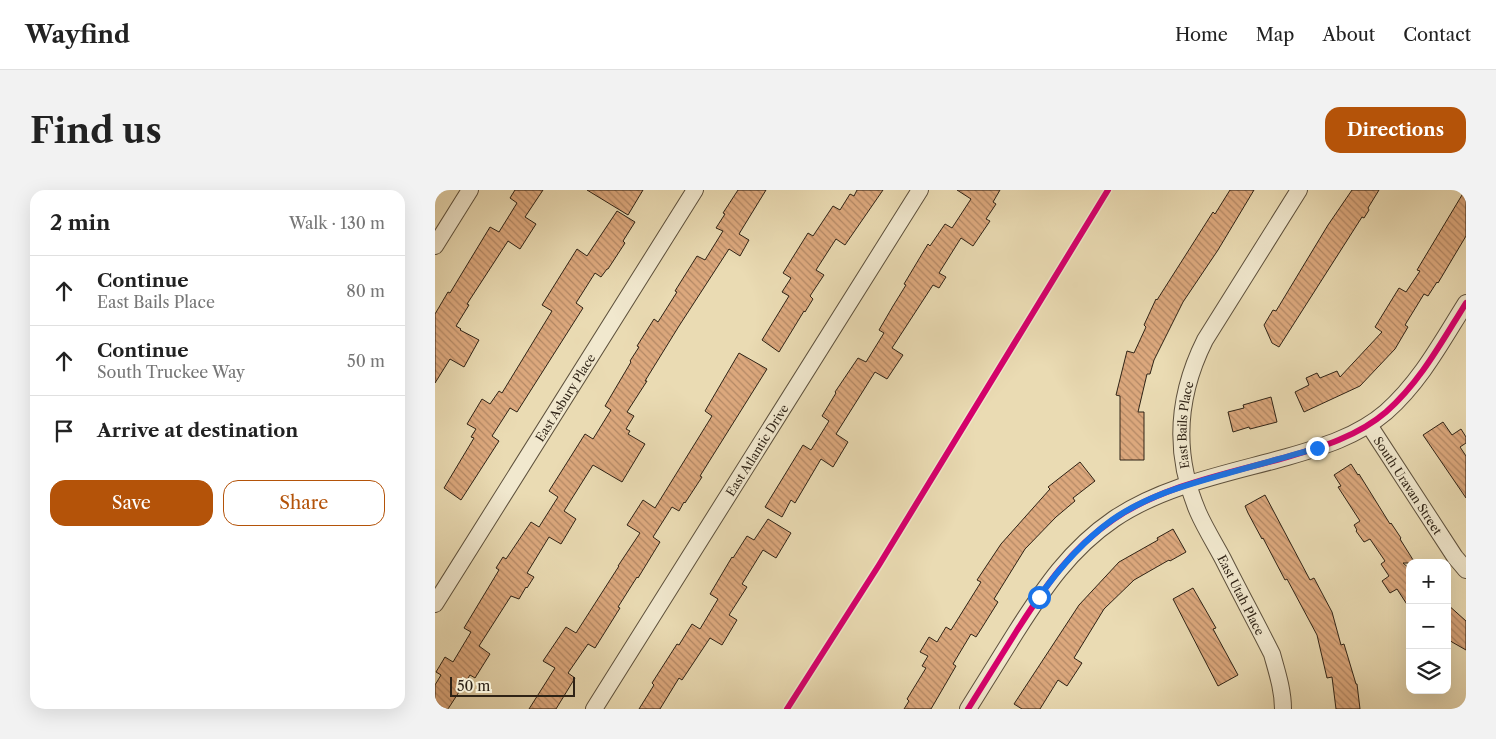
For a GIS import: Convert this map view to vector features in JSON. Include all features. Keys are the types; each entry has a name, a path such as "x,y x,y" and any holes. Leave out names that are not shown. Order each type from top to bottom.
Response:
{"street":[{"path":"435,246 470,190"},
{"name":"East Asbury Place","path":"435,604 695,190"},
{"name":"East Atlantic Drive","path":"594,709 920,190"},
{"name":"East Bails Place","path":"968,709 1054,574 1072,554 1092,535 1137,505 1188,485 1183,465 1182,413 1187,386 1196,358 1205,340 1299,190"},
{"path":"1188,485 1317,448 1369,425 1407,392 1419,377 1466,303"},
{"name":"South Uravan Street","path":"1369,425 1455,557 1466,570"},
{"name":"East Utah Place","path":"1188,485 1198,513 1272,654 1279,677 1283,709"}],"building":[{"path":"515,190 543,190 525,217 536,224 520,249 508,241 467,304 469,305 456,326 479,340 464,367 450,359 435,383 435,314 490,227 499,232 517,203 510,198"},
{"path":"587,190 643,190 628,215"},
{"path":"738,190 766,190 739,234 749,240 740,256 729,249 679,326 627,412 634,416 626,429 630,431 628,434 645,444 622,482 593,465 564,511 576,519 561,544 549,537 527,573 534,577 527,588 519,599 511,596 479,646 490,654 475,678 470,675 448,709 435,709 435,685 441,675 436,672 445,657 453,662 471,632 464,628 499,570 496,568 503,557 506,559 531,522 539,527 558,497 549,491 585,434 593,439 611,410 605,406 639,347 637,346 654,319 658,322 697,256 705,260 723,231 716,228"},
{"path":"857,190 883,190 845,245 836,239 816,270 824,275 810,296 813,299 779,352 762,340 789,296 782,292 791,278 783,273 808,233 813,236 833,206 840,210 850,194 854,196"},
{"path":"957,190 1000,190 993,202 996,204 986,219 990,221 973,246 961,238 939,273 946,277 939,288 933,285 892,348 903,355 887,379 875,372 836,434 848,442 833,467 821,459 795,503 791,500 782,517 765,507 803,445 811,450 829,421 822,416 835,392 858,358 866,362 884,333 879,330 928,244 930,246 945,224 952,228 971,199"},
{"path":"1230,190 1254,190 1218,250 1183,302 1154,360 1150,374 1147,374 1138,412 1144,412 1144,460 1120,460 1120,396 1116,395 1127,351 1134,353 1156,299 1213,212 1215,214"},
{"path":"1352,190 1379,190 1364,218 1362,217 1279,347 1272,343 1264,325 1273,310 1276,311 1328,225"},
{"path":"1465,190 1466,236 1438,283 1428,296 1424,294 1405,325 1408,327 1395,349 1360,386 1304,412 1295,392 1309,385 1306,378 1317,373 1320,378 1337,371 1340,377 1382,332 1375,327 1399,288 1406,292 1420,271 1417,270"},
{"path":"617,211 635,222 623,241 625,243 601,277 595,273 576,303 583,308 517,412 510,408 492,436 499,441 461,500 444,488 474,438 471,437 476,429 467,424 482,399 490,404 499,391 502,393 552,311 542,305 577,249 587,256"},
{"path":"739,353 767,369 685,503 679,511 672,507 653,537 660,542 618,607 620,608 595,648 588,644 568,673 575,678 556,709 529,709 555,668 543,661 566,627 576,633 640,533 627,525 643,500 655,508 712,416 705,411"},
{"path":"1271,397 1277,422 1233,432 1228,412 1244,408 1243,405"},
{"path":"1443,422 1452,435 1461,429 1466,437 1466,443 1460,447 1466,456 1466,498 1423,435"},
{"path":"1080,462 1095,481 1073,498 1075,501 1056,517 1025,549 994,599 998,602 983,626 976,637 971,634 953,664 956,666 931,709 904,709 909,701 907,699 926,668 922,666 928,656 920,652 929,637 937,642 946,627 951,630 981,582 977,580 1001,544 1050,489 1048,487"},
{"path":"1351,464 1401,538 1412,559 1406,559 1406,563 1403,563 1406,566 1406,603 1397,589 1390,593 1382,581 1389,576 1381,564 1385,561 1370,539 1364,542 1356,531 1354,525 1360,521 1338,487 1341,486 1334,475"},
{"path":"1265,495 1310,580 1314,578 1332,612 1341,645 1344,644 1357,684 1360,709 1336,709 1332,677 1327,678 1317,635 1248,513 1245,506"},
{"path":"768,519 791,533 776,558 763,550 742,584 747,587 729,615 737,620 722,645 710,638 682,680 679,678 660,709 639,709 654,685 652,683 692,624 700,629 718,599 710,594 732,557 747,536 754,540"},
{"path":"1173,529 1186,552 1134,580 1104,609 1074,658 1082,663 1067,686 1058,680 1040,709 1022,709 1014,704 1079,605 1119,562 1158,540 1157,538"},
{"path":"1193,588 1216,628 1213,629 1238,675 1218,686 1173,599"},
{"path":"1451,608 1466,621 1466,650 1452,642"}],"cycle path":[{"path":"787,709 879,565 1108,190"},
{"path":"968,709 1037,600 1071,556 1098,531 1133,507 1154,497 1198,481 1313,449 1339,440 1364,428 1386,412 1410,387 1430,360 1466,303"}],"route":[{"path":"1039,597 1054,574 1092,535 1137,505 1188,485 1317,448"}]}
